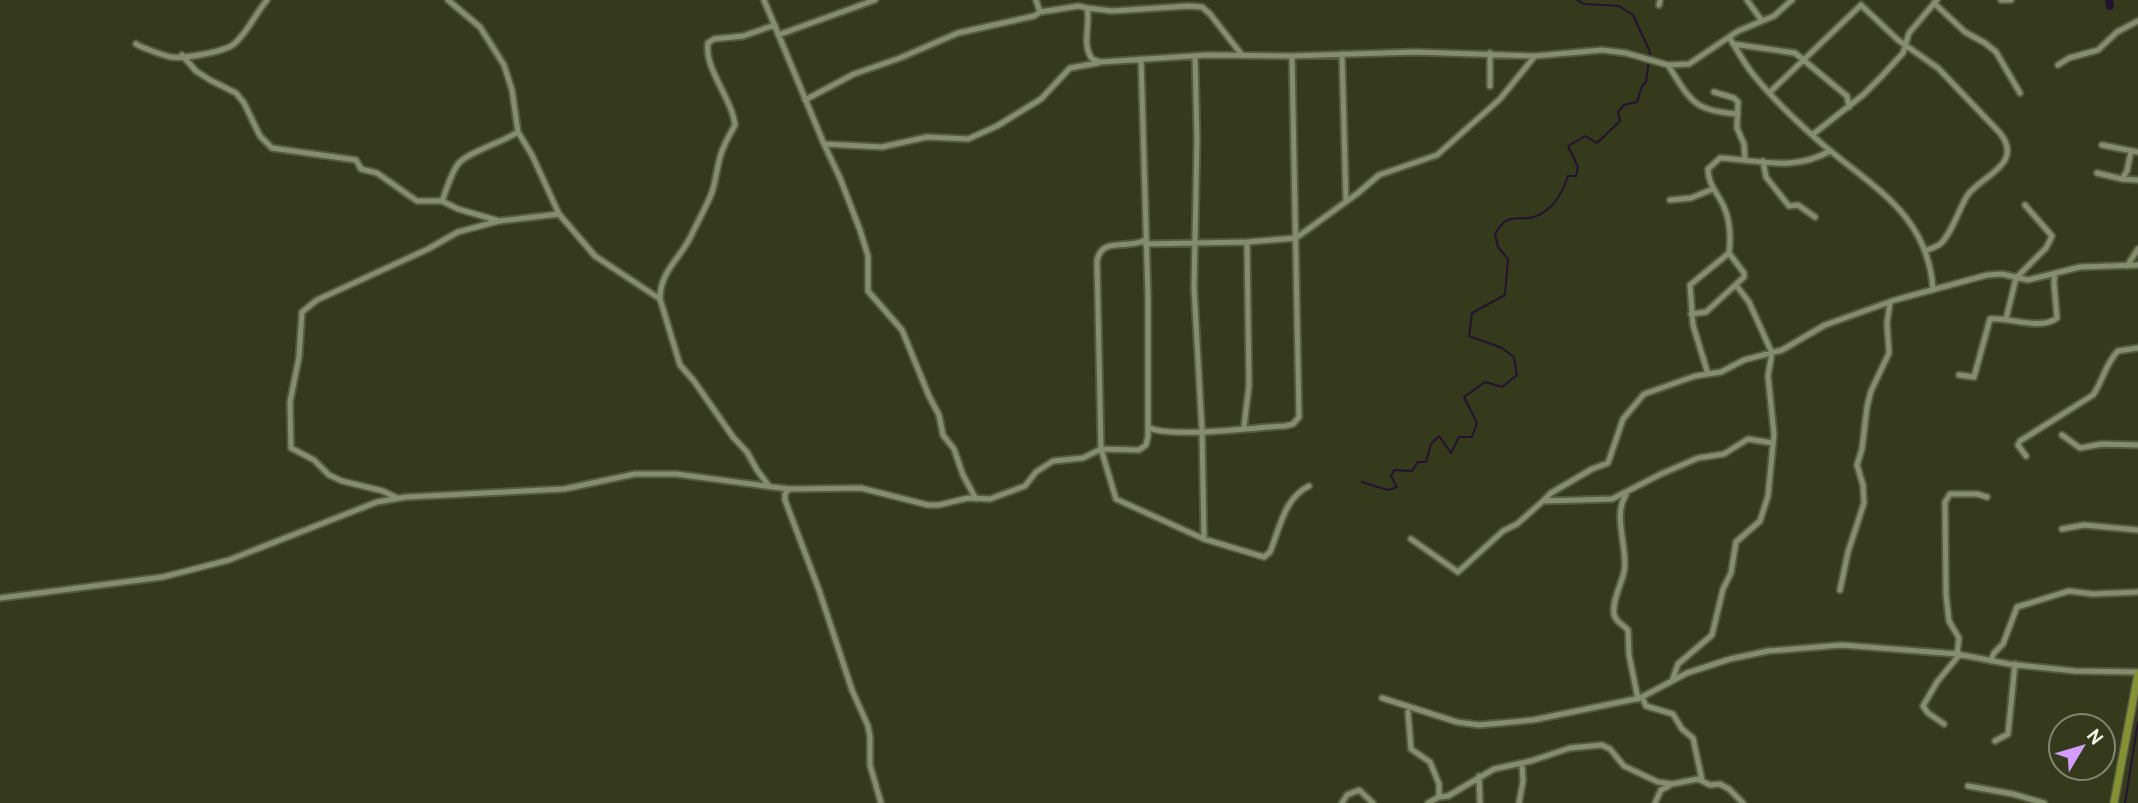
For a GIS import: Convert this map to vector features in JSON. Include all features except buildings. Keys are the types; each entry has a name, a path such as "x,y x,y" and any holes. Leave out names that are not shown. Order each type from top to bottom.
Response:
{"main road":[{"path":"2113,802 2138,673"}],"street":[{"path":"136,44 143,49 170,57 215,53 227,49 244,33 267,0"},
{"path":"448,0 480,27 506,68 518,132 559,214 595,256 660,299"},
{"path":"764,0 840,177 841,186 866,248 868,291 902,330 929,396 940,415 943,435 954,449 962,475 976,499"},
{"path":"778,35 875,0"},
{"path":"1036,0 1040,12"},
{"path":"1747,0 1762,21"},
{"path":"824,144 882,147 927,137 968,139 997,126 1041,99 1070,68 1101,62 1242,55 1490,53 1535,56 1602,50 1626,53 1668,65 1689,64 1729,37 1774,16 1792,0"},
{"path":"2001,0 2011,0"},
{"path":"1812,135 1849,107 1881,77 1903,53 1903,41 1936,1 1965,32 1996,52 2020,93"},
{"path":"1769,93 1861,5 1950,80 2000,133 2008,150 1999,169 1969,194 1942,243 1925,251"},
{"path":"805,100 854,74 971,29 1034,16 1040,12 1079,6 1124,11 1202,7 1210,13 1242,55"},
{"path":"1087,8 1088,52 1092,59 1101,62"},
{"path":"2058,65 2069,58 2098,50 2117,32 2138,21"},
{"path":"775,25 743,36 714,39 708,43 707,53 735,125 722,152 713,189 703,214 671,263 660,289 660,299 680,365 733,437 784,497 855,698 868,726 870,765 881,803"},
{"path":"1729,37 1749,69 1769,93 1830,151 1898,207 1920,235 1933,290"},
{"path":"1733,44 1795,53 1847,96 1849,107"},
{"path":"1490,53 1490,86"},
{"path":"1342,54 1346,202"},
{"path":"182,55 197,71 219,86 236,93 262,139 272,148 356,160 361,169 377,173 417,201 442,201 458,209 499,221"},
{"path":"1148,427 1160,431 1202,431 1289,426 1299,417 1292,56"},
{"path":"1309,486 1297,491 1289,502 1266,557 1225,547 1120,503 1114,495 1101,449 1097,339 1098,255 1108,246 1145,242 1247,242 1296,238 1379,175 1437,155 1500,99 1535,56"},
{"path":"1195,57 1197,139 1194,288 1202,431 1204,539"},
{"path":"0,598 163,577 229,560 377,502 398,499 564,489 635,474 676,474 789,489 861,488 886,492 928,505 990,499 1019,489 1028,483 1036,472 1050,463 1083,458 1101,449 1139,450 1148,442 1148,297 1141,59"},
{"path":"1668,65 1684,90 1703,109 1738,114"},
{"path":"1714,92 1736,99 1737,128 1744,144 1745,159"},
{"path":"442,201 460,161 518,132"},
{"path":"2102,145 2135,152 2122,179"},
{"path":"1692,314 1706,312 1745,275 1729,253 1727,215 1713,190 1707,174 1708,169 1720,158 1786,164 1804,162 1830,151"},
{"path":"1763,161 1766,177 1789,206 1798,205 1815,217"},
{"path":"2097,173 2138,180"},
{"path":"1670,200 1691,198 1713,190"},
{"path":"2006,319 2016,278 2046,248 2052,236 2025,205"},
{"path":"398,499 383,491 329,475 314,460 291,448 290,402 299,357 302,312 317,300 428,249 458,232 499,221 559,214"},
{"path":"1244,428 1249,385 1247,242"},
{"path":"2127,266 2138,249"},
{"path":"1708,374 1692,314 1690,285 1729,253"},
{"path":"1411,539 1458,572 1503,531 1517,524 1551,493 1592,469 1608,463 1623,419 1644,394 1721,372 1744,360 1782,350 1825,325 1940,287 1994,274 2034,279 2080,267 2138,265"},
{"path":"1959,375 1974,377 1988,321 1992,318 2043,323 2056,320 2055,273"},
{"path":"1932,278 1940,287"},
{"path":"1672,681 1678,664 1712,635 1715,615 1731,573 1736,542 1759,524 1768,496 1774,428 1768,376 1772,353 1749,303 1736,285"},
{"path":"651,293 660,289"},
{"path":"1840,590 1846,560 1864,503 1863,485 1857,465 1871,391 1889,353 1887,323 1890,303"},
{"path":"2026,456 2018,445 2020,441 2093,395 2106,367 2118,351 2138,348"},
{"path":"2062,435 2080,448 2102,444 2138,445"},
{"path":"1543,501 1612,499 1698,458 1724,454 1748,439 1773,443"},
{"path":"784,497 789,489"},
{"path":"1628,492 1622,503 1621,524 1625,569 1616,591 1614,614 1616,620 1629,630 1629,655 1640,698 1646,706 1673,714 1682,729 1691,736 1702,781"},
{"path":"1944,724 1923,706 1937,682 1959,654 1959,638 1949,621 1946,596 1945,502 1950,494 1977,494 1987,497"},
{"path":"2062,529 2084,525 2138,530"},
{"path":"1991,660 2003,644 2017,607 2069,592 2138,592"},
{"path":"1382,698 1457,722 1479,725 1533,720 1640,698 1687,673 1730,659 1769,651 1842,645 1959,654 2075,671 2138,673"},
{"path":"1995,741 2008,734 2015,664"},
{"path":"1408,712 1411,749 1430,762 1438,784 1439,797"},
{"path":"1428,803 1448,796 1494,769 1570,748 1602,745 1611,749 1624,766 1663,784 1672,785"},
{"path":"1519,803 1523,781 1522,763"},
{"path":"1479,776 1480,803"},
{"path":"1655,803 1661,790 1695,779 1710,785 1723,785 1743,803"},
{"path":"1968,786 2013,793 2045,803"},
{"path":"1342,803 1347,795 1359,790 1373,803"}],"waterway":[{"path":"1362,482 1388,490 1397,487 1391,476 1394,470 1412,471 1418,462 1426,462 1431,444 1439,436 1451,453 1459,437 1472,437 1477,423 1464,397 1485,382 1502,387 1517,375 1514,357 1502,348 1469,336 1472,313 1505,295 1508,259 1498,247 1495,234 1508,220 1536,216 1554,203 1568,176 1576,176 1578,167 1568,146 1585,136 1597,143 1620,121 1618,112 1624,105 1637,102 1646,82 1650,52 1633,15 1619,6 1584,4 1577,0"},
{"path":"2109,0 2110,6"},
{"path":"2125,803 2138,722"}]}
